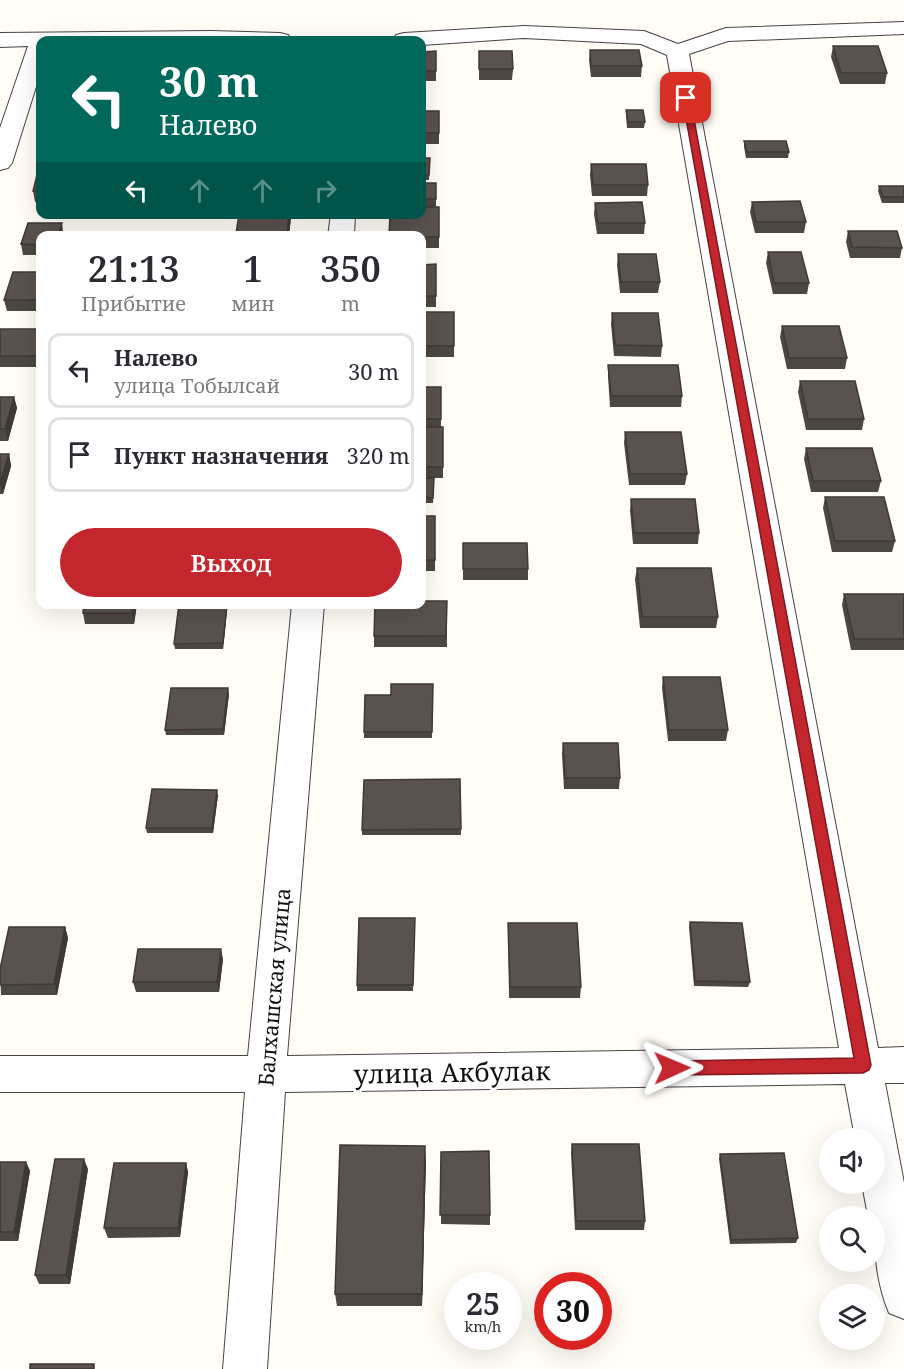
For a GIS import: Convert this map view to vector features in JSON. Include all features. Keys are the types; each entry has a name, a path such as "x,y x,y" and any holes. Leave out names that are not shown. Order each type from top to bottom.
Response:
{"street":[{"path":"426,39 524,32 644,38 677,51 726,35 904,28"},
{"path":"0,40 36,41"},
{"path":"677,51 904,1298"},
{"path":"0,163 36,56"},
{"name":"Балхашская улица","path":"245,1369 266,1074 308,609"},
{"name":"улица Акбулак","path":"0,1074 266,1074 904,1065"}],"building":[{"path":"833,46 878,46 887,73 841,73"},
{"path":"590,50 639,50 642,66 591,66"},
{"path":"436,51 436,71 426,71 426,52"},
{"path":"479,51 512,51 513,69 479,69"},
{"path":"626,110 643,110 645,122 628,122"},
{"path":"426,111 439,111 439,133 426,133"},
{"path":"744,141 786,141 789,152 747,152"},
{"path":"426,158 430,158 429,175 426,175"},
{"path":"591,164 646,164 648,185 593,185"},
{"path":"426,183 436,183 436,199 426,199"},
{"path":"879,186 904,186 904,197 883,197"},
{"path":"800,201 806,222 756,222 752,202"},
{"path":"642,202 645,223 598,223 595,203"},
{"path":"426,207 439,207 439,237 426,237 426,231 389,231 390,219 426,219"},
{"path":"238,219 288,219 287,231 236,231"},
{"path":"28,223 62,223 60,231 36,231 36,245 21,244"},
{"path":"848,231 897,231 902,248 852,247"},
{"path":"768,252 801,252 809,283 774,283"},
{"path":"618,254 656,254 660,282 621,282"},
{"path":"436,264 436,296 426,296 426,265"},
{"path":"13,272 36,272 36,300 4,300"},
{"path":"426,312 454,312 454,346 426,346"},
{"path":"612,313 658,313 662,346 615,345"},
{"path":"782,326 839,326 847,358 789,358"},
{"path":"0,329 36,329 36,356 0,356"},
{"path":"608,365 678,365 682,396 611,396"},
{"path":"800,381 855,381 864,419 808,419"},
{"path":"426,387 441,387 441,419 426,419"},
{"path":"0,397 14,397 5,429 0,429"},
{"path":"426,427 443,427 443,467 426,467"},
{"path":"625,432 681,432 687,474 630,474"},
{"path":"806,448 872,448 881,481 813,481"},
{"path":"0,454 9,454 0,483"},
{"path":"426,478 434,478 433,498 426,497"},
{"path":"825,497 884,497 895,541 835,541"},
{"path":"631,499 695,499 699,533 634,533"},
{"path":"426,516 435,516 435,560 426,560"},
{"path":"463,543 527,543 528,569 463,569"},
{"path":"637,568 711,568 718,617 642,617"},
{"path":"844,594 904,594 904,639 854,639"},
{"path":"426,601 447,601 446,636 374,636 375,609 426,609"},
{"path":"83,609 132,609 132,613 83,613"},
{"path":"178,609 226,609 223,643 174,644"},
{"path":"663,677 720,677 728,730 669,730"},
{"path":"391,684 433,684 432,732 364,732 365,695 391,695"},
{"path":"171,688 228,688 223,729 165,730"},
{"path":"563,743 618,743 620,778 565,778"},
{"path":"460,779 461,829 362,830 364,780"},
{"path":"152,789 217,790 212,828 146,828"},
{"path":"359,918 415,918 413,985 357,985"},
{"path":"690,922 742,923 750,982 695,981"},
{"path":"508,923 577,923 581,987 510,987"},
{"path":"9,927 65,927 54,984 0,985 0,969"},
{"path":"138,949 221,949 217,982 133,982"},
{"path":"572,1144 639,1144 645,1221 576,1221"},
{"path":"340,1145 425,1146 422,1294 335,1294"},
{"path":"489,1151 490,1215 440,1215 441,1152"},
{"path":"784,1153 798,1238 731,1240 720,1154"},
{"path":"55,1159 84,1159 66,1275 35,1275"},
{"path":"0,1162 26,1162 14,1232 0,1232"},
{"path":"114,1163 186,1163 178,1228 104,1228"},
{"path":"30,1364 94,1364 94,1369 30,1369"}],"route":[{"path":"672,1068 863,1065 686,98"}]}
